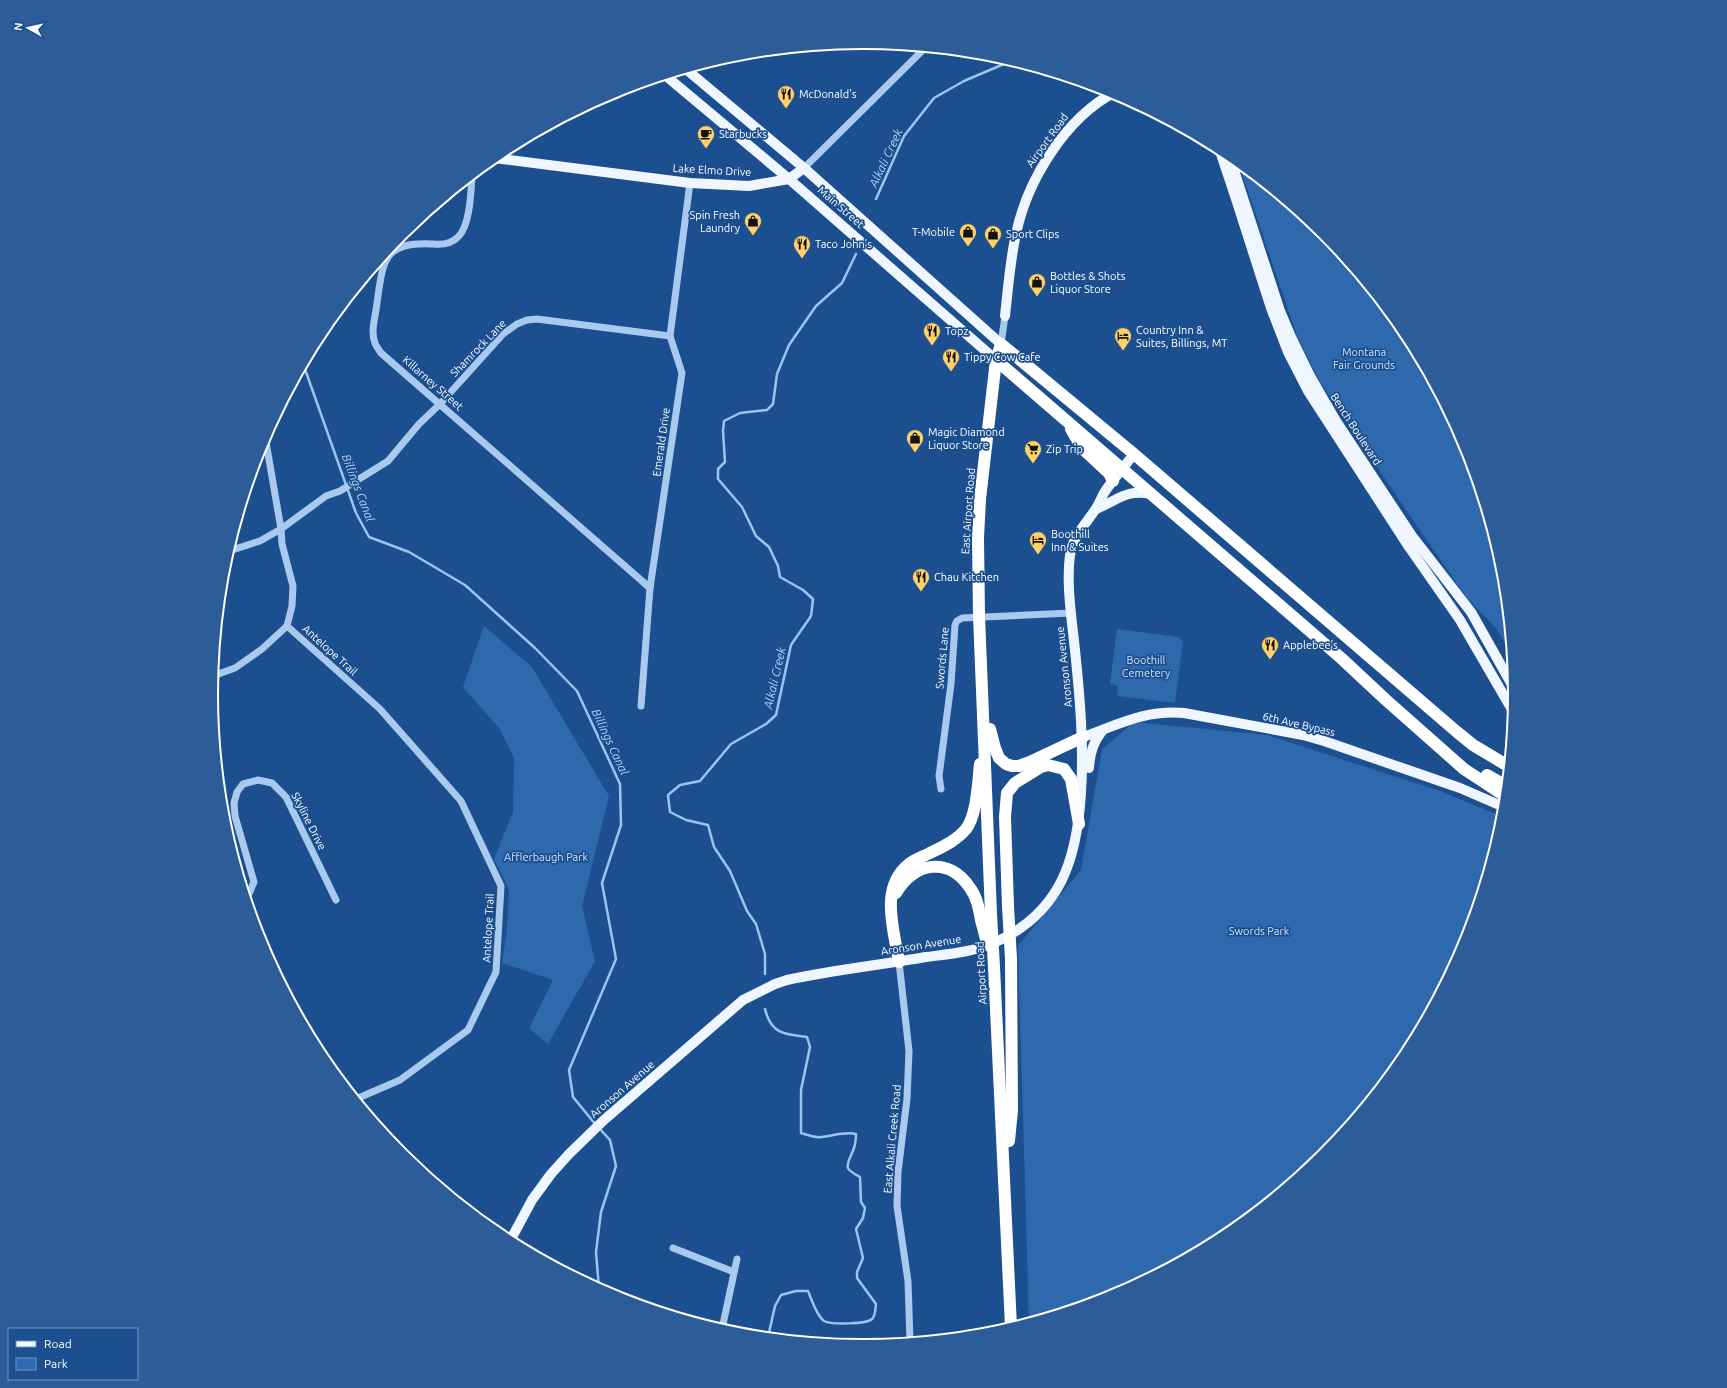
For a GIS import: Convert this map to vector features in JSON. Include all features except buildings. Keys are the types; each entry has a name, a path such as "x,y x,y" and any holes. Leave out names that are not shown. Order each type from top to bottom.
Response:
{"highway":[{"name":"Airport Road","path":"996,360 1001,344"},
{"path":"1001,344 1134,454 1473,745 1504,764"},
{"path":"996,360 1342,658 1386,700 1464,768 1501,792"},
{"name":"East Airport Road","path":"979,616 978,567 980,504 996,360"},
{"path":"1066,421 1082,448 1109,473 1113,481"},
{"name":"Airport Road","path":"979,616 985,735 986,917 994,967 1011,1322"},
{"path":"983,703 995,748 999,758 1006,764 1018,766 1030,762 1083,736"},
{"path":"899,962 891,915 892,886 910,863 958,838 967,828 974,806 985,735"},
{"path":"1450,755 1469,763 1502,784"},
{"path":"1005,1184 1012,1110 1011,959 1005,811 1008,794 1015,783 1030,772 1048,765 1064,769 1071,779 1079,824"},
{"path":"891,905 901,886 910,875 926,868 940,867 956,872 974,894 986,917"}],"main road":[{"name":"Main Street","path":"690,73 804,168 1001,344"},
{"name":"Main Street","path":"670,79 789,179 996,360"},
{"name":"Airport Road","path":"1004,316 1016,234 1026,199 1034,182 1043,166 1068,130 1082,115 1108,97"},
{"path":"1222,158 1271,308 1283,340 1305,385 1409,547 1460,620 1508,702"},
{"name":"Lake Elmo Drive","path":"503,159 690,183 749,186 789,179 804,168"},
{"name":"Bench Boulevard","path":"1232,165 1280,311 1290,337 1310,376 1336,421 1412,536 1472,612 1508,677"},
{"name":"Aronson Avenue","path":"513,1235 535,1195 569,1154 604,1120 743,1000 775,984 804,976 975,949 996,942 1031,919 1051,898 1064,878 1071,859 1079,824 1083,736 1071,613 1070,555 1077,533 1096,509 1104,493 1134,454"},
{"name":"Aronson Avenue","path":"1096,509 1132,492 1153,495"},
{"name":"6th Ave Bypass","path":"1083,736 1103,730 1124,720 1144,715 1170,712 1184,713 1303,735 1324,741 1460,788 1499,805"},
{"path":"1079,824 1088,785 1091,750 1095,740 1103,730"}],"street":[{"name":"Lake Elmo Drive","path":"804,168 921,52"},
{"name":"Killarney Street","path":"397,249 402,246 414,243 450,243 459,236 465,226 471,182"},
{"name":"Emerald Drive","path":"641,706 650,588 682,372 670,336 690,183"},
{"name":"Killarney Street","path":"386,261 382,271 375,321 374,342 381,353 650,588"},
{"name":"Airport Road","path":"1001,344 1004,316"},
{"name":"Shamrock Lane","path":"281,529 326,496 340,491 388,461 418,424 440,404 503,334 517,324 527,320 537,319 670,336"},
{"path":"219,674 235,668 262,650 287,626 292,606 293,586 282,544 281,529 267,449"},
{"path":"235,548 260,541 281,529"},
{"name":"Swords Lane","path":"941,788 939,776 951,684 955,625 957,620 979,616 1071,613"},
{"name":"Antelope Trail","path":"287,626 380,709 461,801 501,886 496,972 468,1030 400,1080 360,1097"},
{"name":"Skyline Drive","path":"250,892 254,882 235,816 234,802 237,792 244,784 258,780 272,783 286,797 336,900"},
{"name":"East Alkali Creek Road","path":"899,962 909,1051 907,1099 898,1172 897,1206 908,1281 910,1338"},
{"path":"673,1248 734,1272"},
{"path":"723,1323 737,1259"}],"green space":[{"name":"Montana Fair Grounds","path":"1241,172 1289,209 1320,238 1348,269 1375,301 1400,336 1422,372 1442,409 1459,447 1487,527 1503,610 1506,645 1496,628 1467,598 1410,516 1320,382 1297,336"},
{"name":"Afflerbaugh Park","path":"484,626 532,667 609,796 582,906 595,961 548,1044 529,1028 553,980 502,963 507,930 509,890 494,859 513,812 514,758 499,728 463,687"},
{"name":"Boothill Cemetery","path":"1117,629 1178,637 1183,641 1175,703 1117,696 1118,686 1110,684"},
{"name":"Swords Park","path":"1134,722 1267,735 1440,791 1497,814 1487,861 1474,901 1459,941 1442,979 1422,1017 1400,1052 1375,1087 1320,1150 1289,1179 1256,1206 1186,1253 1110,1290 1071,1305 1029,1317 1018,946 1081,870 1102,749"}],"waterway":[{"name":"Alkali Creek","path":"876,199 904,136 934,98 964,81 1003,64"},
{"name":"Alkali Creek","path":"765,974 765,954 756,924 747,911 730,871 714,847 708,825 686,820 670,812 668,795 680,785 700,781 731,744 766,724 776,715 791,645 811,616 813,599 803,590 780,577 778,566 769,547 756,536 742,507 718,479 718,469 725,462 723,431 724,421 740,413 767,410 773,404 777,374 789,345 816,306 842,283 856,254"},
{"name":"Billings Canal","path":"306,370 356,513 369,537 409,552 465,585 535,648 577,691 620,784 621,825 602,883 616,959 569,1070 573,1097 596,1125"},
{"name":"Alkali Creek","path":"765,1009 771,1024 775,1028 792,1035 807,1037 810,1047 801,1090 801,1133 819,1137 843,1133 856,1134 856,1142 848,1162 848,1168 851,1172 860,1177 861,1202 865,1208 863,1218 856,1229 863,1258 857,1272 857,1278 876,1304 874,1316 869,1321 856,1323 834,1323 824,1321 821,1318 816,1311 808,1291 796,1291 781,1295 775,1306 769,1332"},
{"name":"Billings Canal","path":"598,1281 596,1252 601,1212 616,1166 610,1140 599,1128"}],"place":[{"name":"McDonald's","path":"786,109"},
{"name":"Starbucks","path":"706,149"},
{"name":"Spin Fresh Laundry","path":"753,236"},
{"name":"T-Mobile","path":"968,247"},
{"name":"Sport Clips","path":"993,249"},
{"name":"Taco John's","path":"802,259"},
{"name":"Bottles & Shots Liquor Store","path":"1037,297"},
{"name":"Topz","path":"932,346"},
{"name":"Country Inn & Suites, Billings, MT","path":"1123,351"},
{"name":"Tippy Cow Cafe","path":"951,372"},
{"name":"Magic Diamond Liquor Store","path":"915,453"},
{"name":"Zip Trip","path":"1033,464"},
{"name":"Boothill Inn & Suites","path":"1038,555"},
{"name":"Chau Kitchen","path":"921,592"},
{"name":"Applebee's","path":"1270,660"}]}
